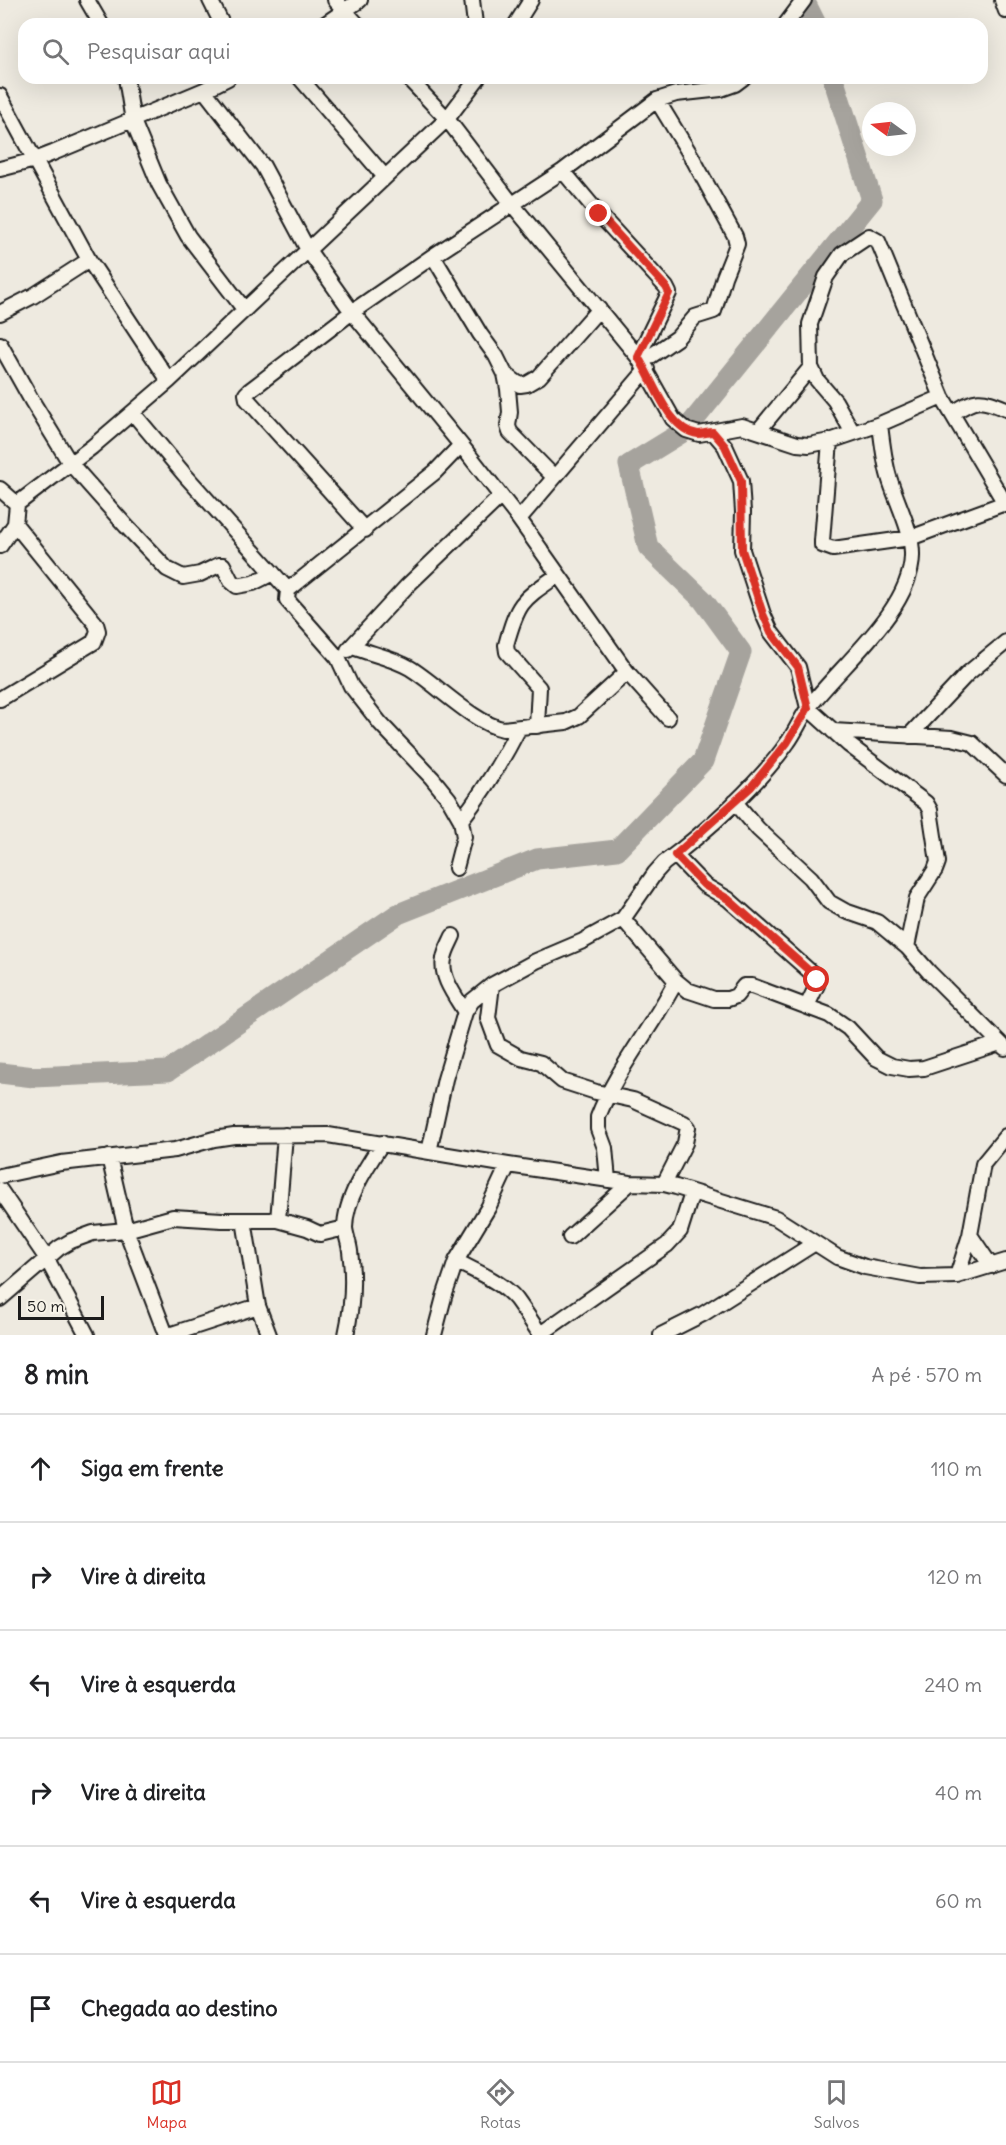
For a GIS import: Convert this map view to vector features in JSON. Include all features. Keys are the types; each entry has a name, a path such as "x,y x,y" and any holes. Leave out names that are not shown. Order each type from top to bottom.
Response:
{"street":[{"path":"87,0 98,18"},
{"path":"210,0 219,18"},
{"path":"335,0 351,18"},
{"path":"335,18 360,0"},
{"path":"472,0 474,18"},
{"path":"520,18 531,0"},
{"path":"790,18 804,0"},
{"path":"1002,0 1006,11"},
{"path":"127,84 133,121 159,183 188,236 244,309"},
{"path":"0,169 35,160 133,121 216,84"},
{"path":"305,84 385,177"},
{"path":"414,84 447,119 512,204 642,362 673,419 686,430 699,434 742,426 797,444 809,445 830,441 880,424 942,397"},
{"path":"0,546 15,524 17,504 133,413 169,381 447,119 473,84"},
{"path":"365,530 247,399 246,394 352,312 562,171 657,100 676,94 720,89 735,84"},
{"path":"204,90 263,166 308,250 352,312 519,519 627,672 668,718"},
{"path":"0,96 89,260 169,381"},
{"path":"519,519 642,362 683,332 695,316 714,311 724,276 737,244 735,236 698,169 657,100"},
{"path":"562,171 669,293 646,342 642,362"},
{"path":"830,441 822,545 832,549 910,538 1006,504 942,397 878,241 869,236 842,254 826,277 810,324 811,368 817,380 835,401 853,433"},
{"path":"433,256 505,374 510,432 554,477"},
{"path":"0,313 33,296 89,260"},
{"path":"505,374 520,385 540,377 599,309"},
{"path":"646,342 671,342"},
{"path":"0,344 70,463 167,569 183,577 200,574 223,565 231,581 237,586 253,583 273,573"},
{"path":"759,430 811,368"},
{"path":"953,413 977,400 1006,409"},
{"path":"133,413 184,474 288,590"},
{"path":"429,1152 445,1079 465,1012 472,1001 492,985 536,960 583,941 623,919 654,873 751,787 787,743 808,708 869,640 900,597 912,555 910,538 889,477 880,424"},
{"path":"713,432 725,446 741,481 742,550 763,614 771,632 798,667 808,708 833,731 926,803 930,810 938,862 918,898 907,948"},
{"path":"456,868 464,837 461,820 449,799 380,723 351,686 338,658 287,600 288,590 435,472 461,445"},
{"path":"0,489 17,504"},
{"path":"338,658 353,646 407,586 501,496"},
{"path":"0,699 94,642 98,631 96,624 15,524"},
{"path":"537,726 539,688 507,652 506,645 520,604 558,575"},
{"path":"909,736 966,674 1006,642"},
{"path":"353,646 410,668 495,728 519,728 566,722 579,716 627,672"},
{"path":"461,820 495,773 519,728"},
{"path":"833,731 967,741 1006,775"},
{"path":"623,919 676,981 695,994 714,999 728,999 736,996 744,986 752,986 807,1006 829,1015 848,1028 876,1058 892,1066 909,1069 924,1068 1003,1046 907,948 877,922 845,911 829,902 811,878 758,829 735,802"},
{"path":"675,855 704,885 728,899 814,975 817,985 807,1006"},
{"path":"453,936 444,959 444,968 451,987 465,1012"},
{"path":"608,1179 605,1148 598,1129 598,1117 631,1052 648,1030 676,981"},
{"path":"492,985 488,1018 498,1045 521,1058 541,1064 562,1081 609,1096 633,1100 684,1122 688,1127 685,1143 664,1184"},
{"path":"278,1220 285,1135"},
{"path":"0,1176 61,1163 175,1150 214,1138 328,1135 630,1183 664,1184 776,1218 837,1257 865,1267 920,1277 957,1276 1006,1262"},
{"path":"957,1276 970,1235 983,1164 1006,1136"},
{"path":"346,1335 351,1309 351,1288 350,1251 345,1228 356,1185 382,1143"},
{"path":"109,1157 126,1230 168,1335 258,1306"},
{"path":"434,1335 456,1262 488,1208 508,1165"},
{"path":"570,1237 630,1183"},
{"path":"0,1190 47,1259 87,1335"},
{"path":"456,1262 489,1278 506,1290 515,1298 539,1334 667,1245 680,1231 692,1193"},
{"path":"0,1299 59,1248 93,1233 126,1230 172,1217 278,1220 320,1234 345,1228"},
{"path":"244,1220 258,1306 269,1335"},
{"path":"970,1235 991,1266"},
{"path":"661,1335 703,1314 815,1243"}],"waterway":[{"path":"804,0 813,18"},
{"path":"0,1073 34,1077 168,1071 398,914 537,859 617,850 703,761 741,652 703,600 648,547 629,465 686,430 872,200 835,84"}],"route":[{"path":"599,214 669,293 638,357 647,369 673,419 686,430 699,434 713,432 725,446 741,481 743,512 741,539 745,561 766,623 798,667 808,708 787,743 751,787 675,855 704,885 728,899 817,980"}]}
